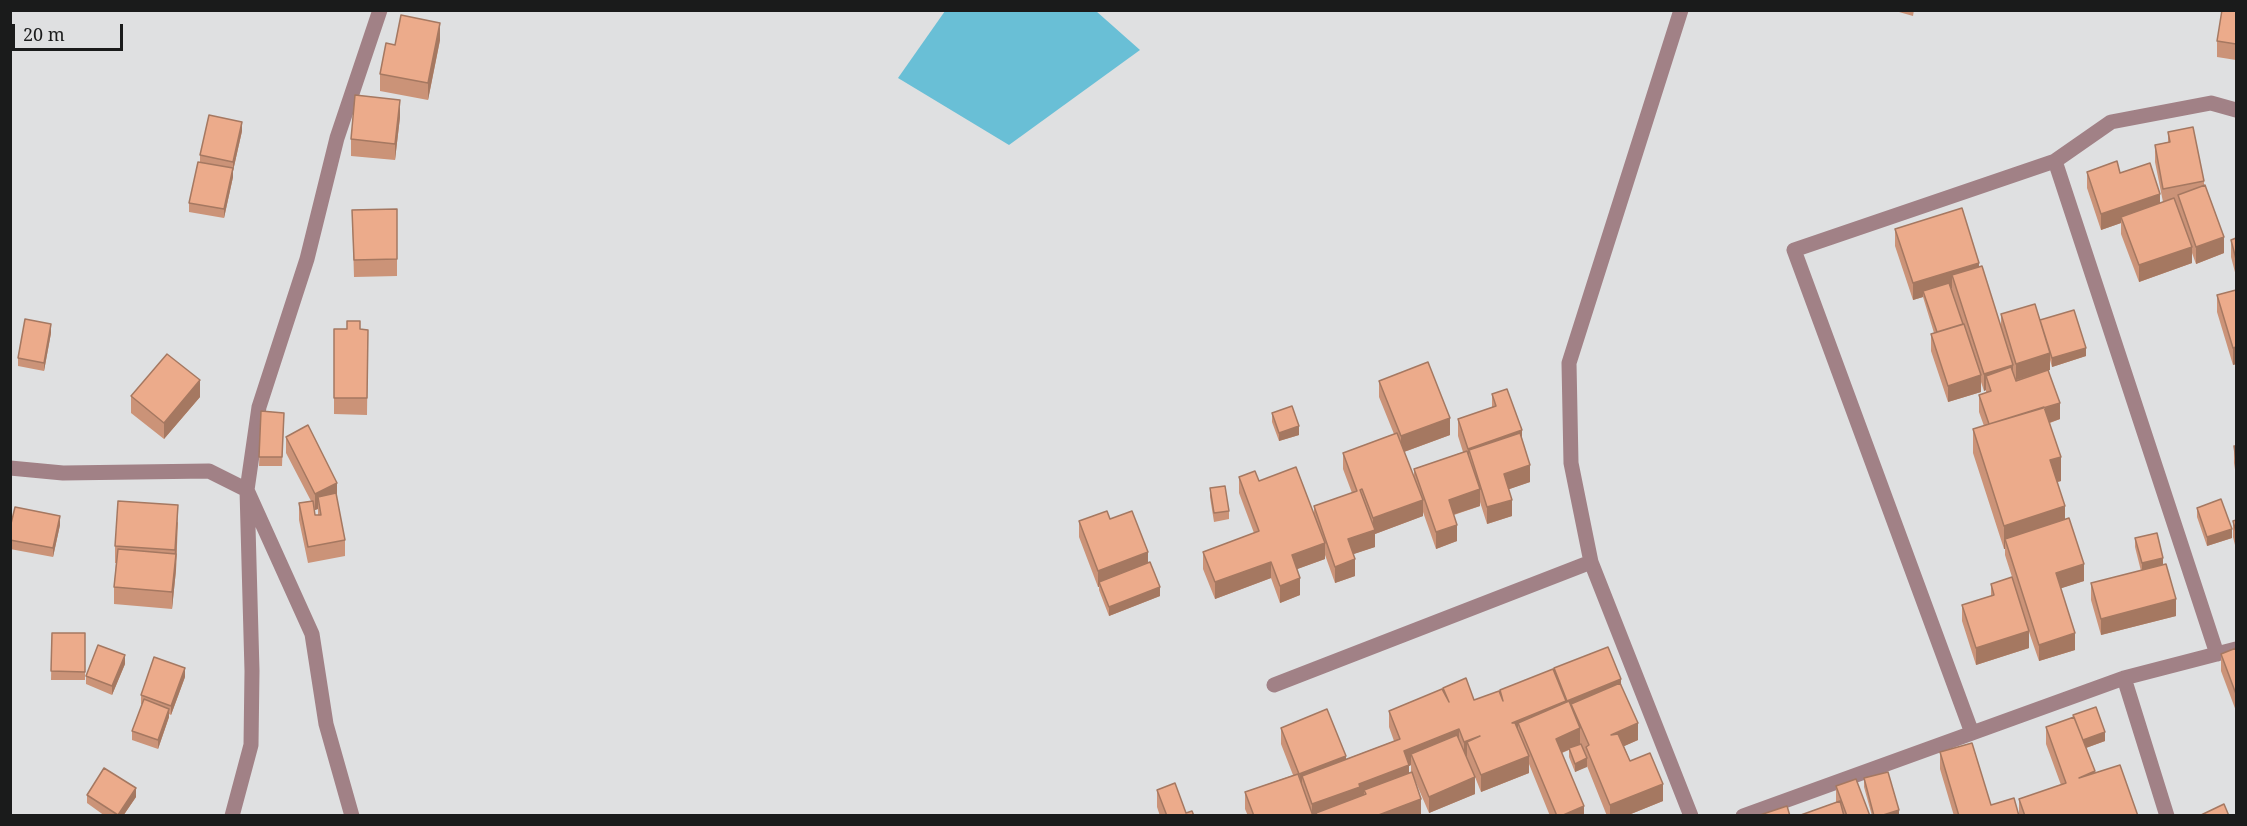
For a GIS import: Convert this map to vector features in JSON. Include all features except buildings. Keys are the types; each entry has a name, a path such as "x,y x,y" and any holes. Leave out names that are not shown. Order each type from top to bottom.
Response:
{"street":[{"path":"232,816 251,745 252,671 247,490 259,407 307,260 337,138 380,10"},
{"path":"1681,10 1569,363 1571,463 1591,562 1691,816"},
{"path":"1972,733 1794,250 2055,161 2111,122 2211,103 2236,110"},
{"path":"2055,161 2217,654"},
{"path":"10,468 63,473 209,471 247,490 312,634 326,724 352,816"},
{"path":"1274,685 1591,562"},
{"path":"1743,816 2124,678 2236,649"},
{"path":"2124,678 2167,816"}],"water":[{"path":"945,11 1096,11 1140,50 1009,145 898,78"}]}
